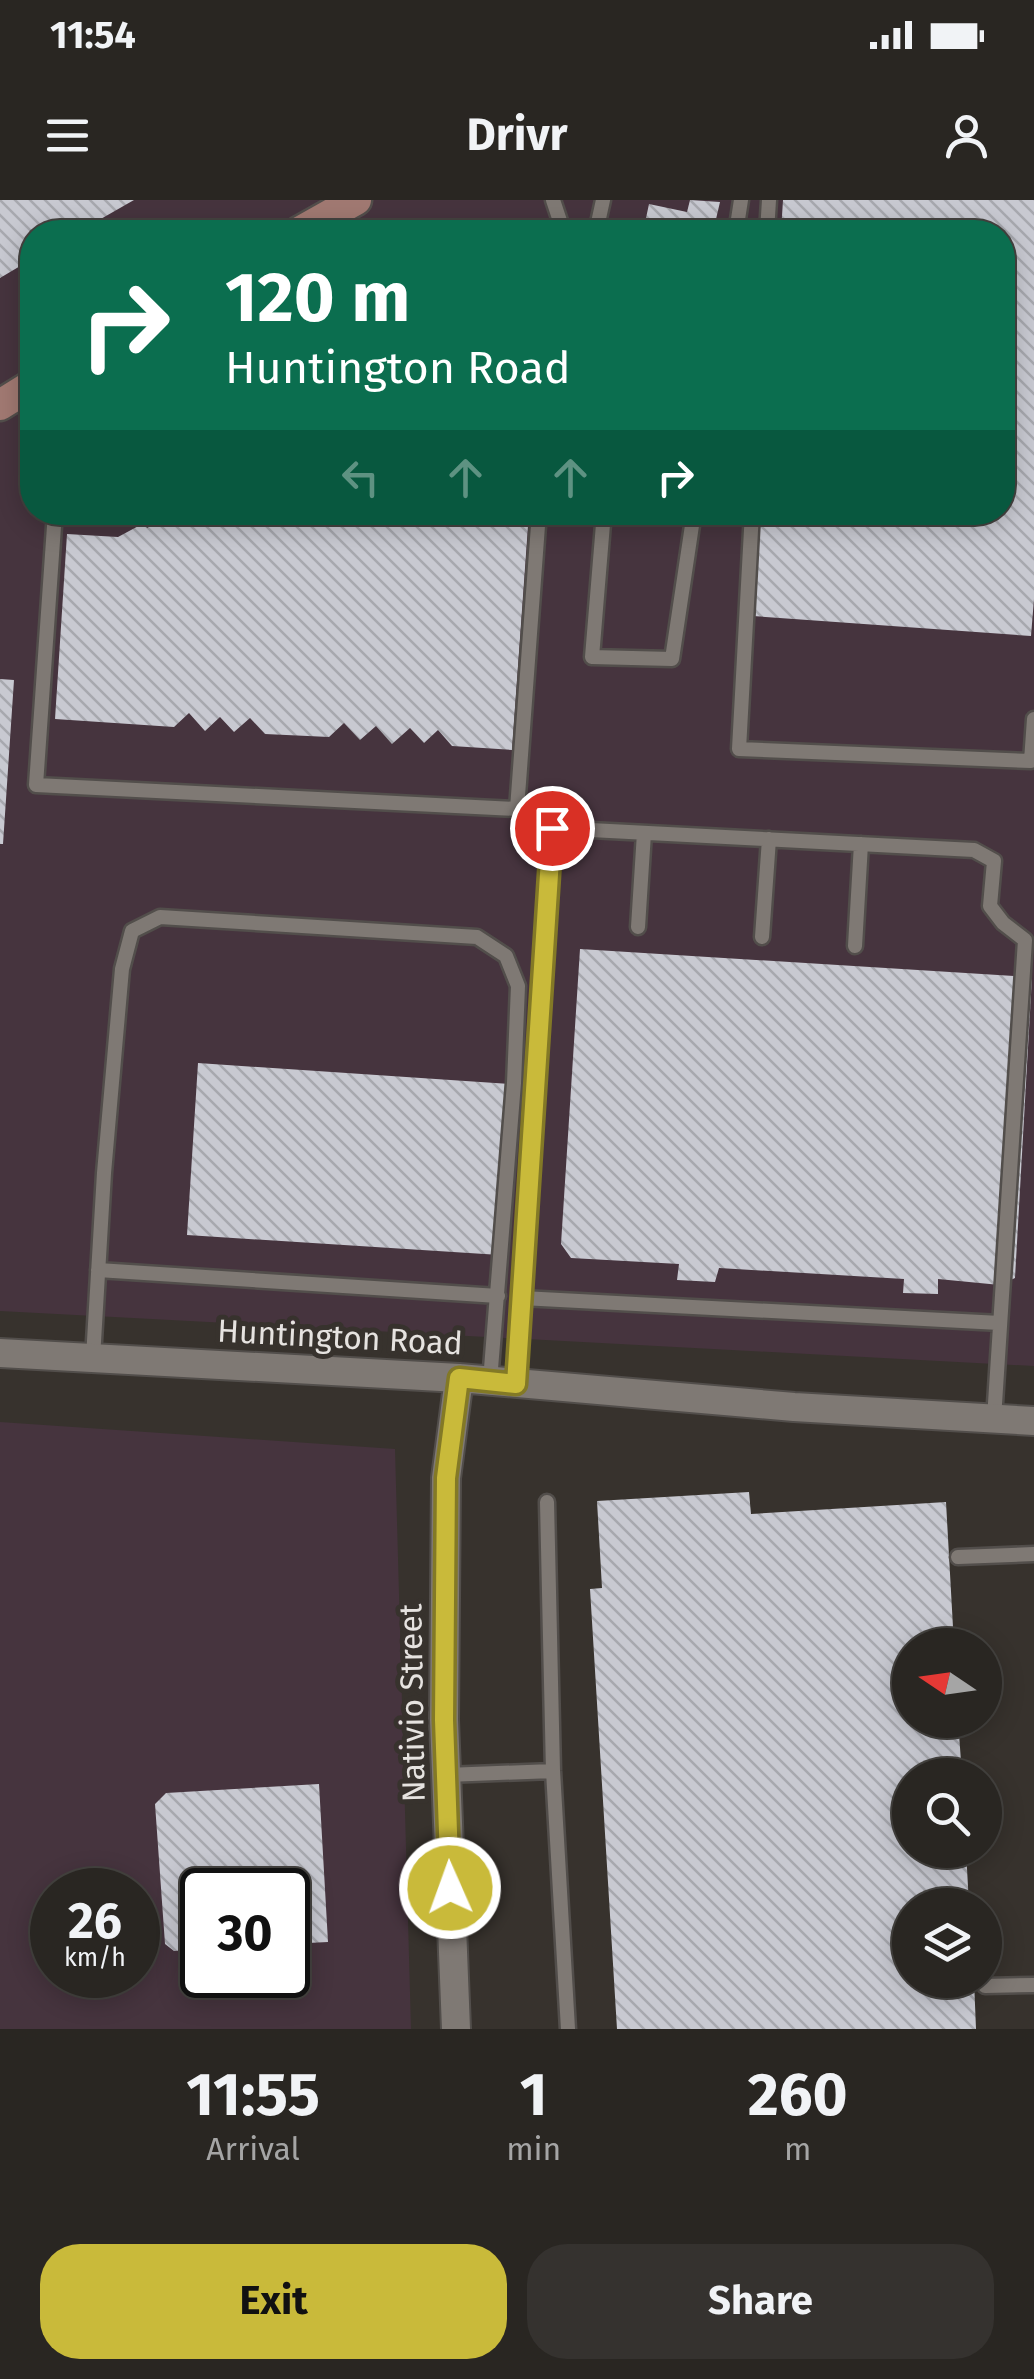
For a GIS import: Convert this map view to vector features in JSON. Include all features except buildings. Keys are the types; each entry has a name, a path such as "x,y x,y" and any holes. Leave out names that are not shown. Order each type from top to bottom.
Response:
{"street":[{"path":"320,220 356,200"},
{"name":"Huntington Road","path":"0,1353 459,1378 776,1405 1034,1421"},
{"name":"Nativio Street","path":"456,2029 444,1720 446,1478 459,1378"}],"lane":[{"path":"54,525 36,785 517,808 538,525"},
{"path":"603,525 592,657 672,659 692,525"},
{"path":"751,525 739,750 1031,761 1034,719"},
{"path":"503,1382 522,1298 552,828 974,850 994,861 990,906 1025,940 994,1419"},
{"path":"638,928 644,833"},
{"path":"762,937 768,839"},
{"path":"855,946 861,844"},
{"path":"93,1358 122,968 132,932 160,917 477,937 506,956 518,986 498,1296 503,1382"},
{"path":"98,1270 498,1296"},
{"path":"522,1298 1000,1323"},
{"path":"547,1502 553,1771 568,2029"},
{"path":"958,1556 1034,1554"},
{"path":"446,1775 553,1771"},
{"path":"1002,1986 1034,1985"}],"shaded area":[{"path":"0,200 1034,200 1034,1366 0,1311"},
{"path":"0,1422 395,1449 411,2029 0,2029"}],"route":[{"path":"450,1888 444,1720 446,1478 459,1378 516,1384 552,828"}]}
